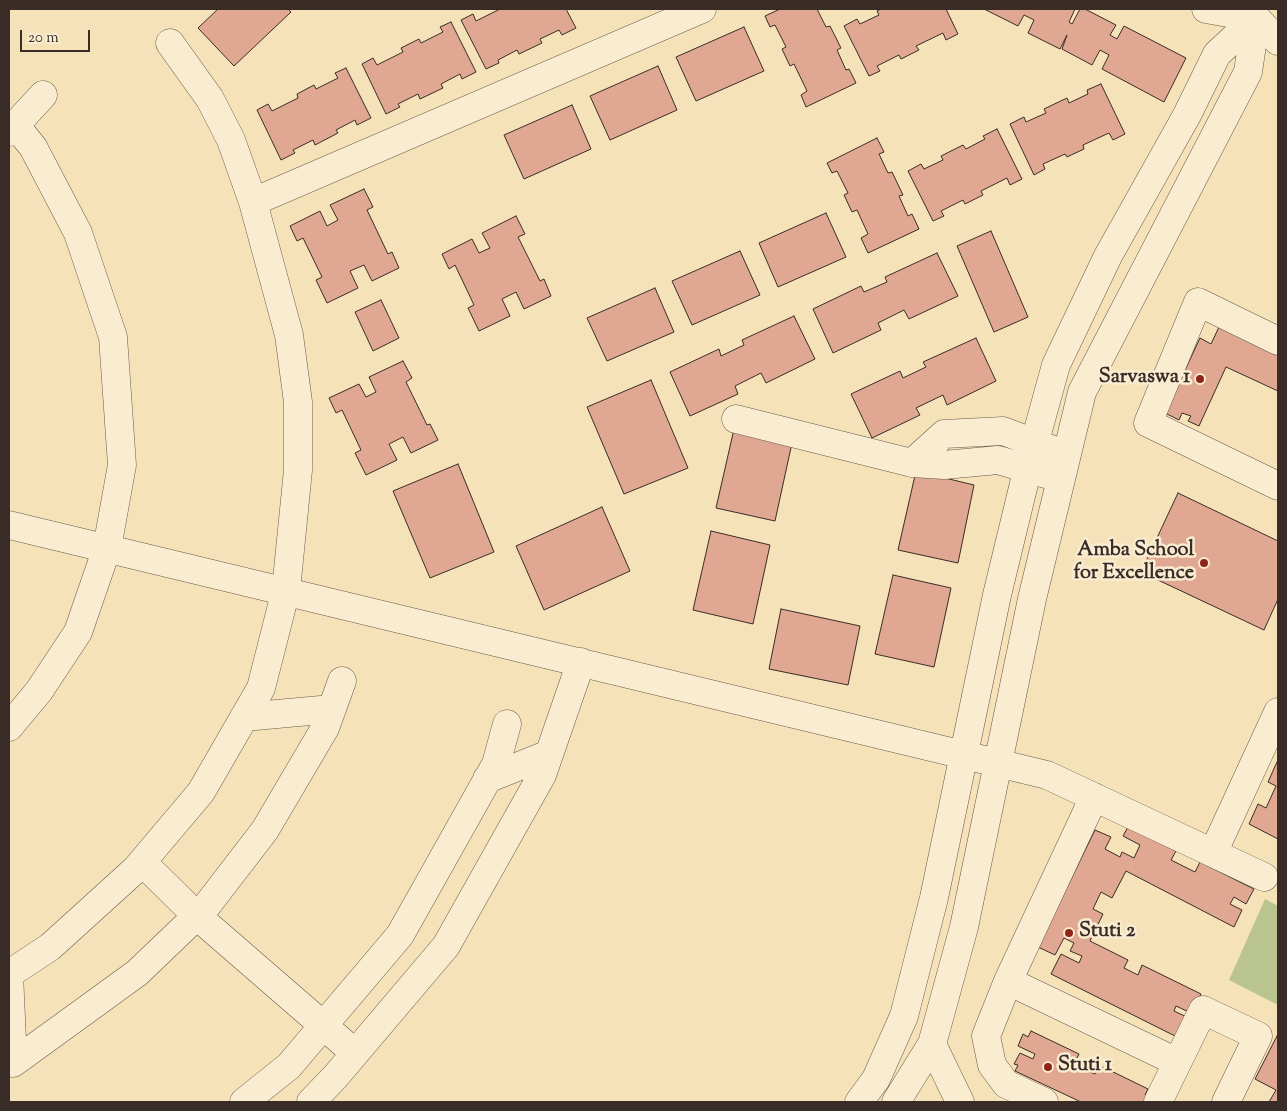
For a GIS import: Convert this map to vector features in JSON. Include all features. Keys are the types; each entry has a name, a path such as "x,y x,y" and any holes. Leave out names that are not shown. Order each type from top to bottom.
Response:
{"street":[{"path":"250,194 659,9"},
{"path":"250,194 702,9"},
{"path":"1206,9 1260,15 1278,41"},
{"path":"1260,15 1248,72 1082,392 1032,599 964,927 932,1044 905,1100 865,1093 904,1016 934,898 997,595 1031,455 1056,365 1108,256 1187,115 1217,54 1260,15"},
{"path":"170,43 210,99 231,140 250,194 289,335 298,402 298,470 286,590 261,688 200,792 142,862 50,947 9,974 13,1063 137,974 197,916 265,830 325,728 342,681"},
{"path":"9,727 39,692 78,632 107,548 122,465 114,337 78,233 33,148 12,128 43,95"},
{"path":"1278,341 1198,302 1148,423 1278,486"},
{"path":"736,419 912,463 944,465 1031,455 1063,466"},
{"path":"9,525 286,590 1047,775 1264,877"},
{"path":"311,1102 356,1053 446,946 542,775 581,662"},
{"path":"244,717 332,709"},
{"path":"1213,853 1278,712"},
{"path":"244,1102 289,1066 400,935 496,764 507,724"},
{"path":"487,779 549,754"},
{"path":"1044,1102 1006,1084 992,1065 986,1036 1008,981 1094,797"},
{"path":"142,862 197,916 356,1053"},
{"path":"1008,981 1177,1062"},
{"path":"1158,1102 1203,1010 1258,1036 1226,1102"},
{"path":"932,1044 960,1102"}],"green space":[{"path":"1265,899 1278,906 1278,1005 1229,980"}],"building":[{"path":"218,9 288,9 291,12 234,66 198,28"},
{"path":"500,9 566,9 576,28 562,35 559,30 540,39 542,43 519,54 517,50 498,60 499,63 486,69 461,20 473,14 476,21"},
{"path":"780,9 817,9 826,27 830,26 841,48 837,50 846,70 849,69 856,83 806,107 801,95 807,91 794,64 790,66 782,49 786,47 775,25 770,27 765,16"},
{"path":"881,9 946,9 958,34 946,40 943,33 916,46 919,50 901,59 899,55 877,66 880,71 869,76 844,26 857,19 860,24 879,15 877,11"},
{"path":"984,9 1075,9 1069,22 1072,24 1080,9 1085,9 1116,25 1110,35 1117,39 1124,26 1186,58 1164,102 1102,69 1109,55 1100,50 1092,65 1062,49 1067,35 1060,49 1028,33 1034,20 1024,15 1018,26"},
{"path":"451,22 476,72 462,79 460,74 441,84 443,88 420,99 418,94 398,104 400,107 386,114 362,64 373,58 377,65 403,52 401,48 419,39 421,43 443,32 440,27"},
{"path":"744,27 764,71 696,101 676,57"},
{"path":"658,66 677,110 610,140 590,96"},
{"path":"346,68 371,118 357,125 355,120 336,130 338,133 315,145 313,140 293,150 295,153 281,160 257,110 268,104 272,111 298,98 297,94 314,85 316,89 338,78 335,73"},
{"path":"1101,84 1125,134 1113,140 1109,133 1083,145 1084,149 1067,157 1065,154 1043,164 1045,169 1034,175 1010,124 1024,117 1026,122 1046,113 1044,109 1067,98 1069,103 1088,94 1087,90"},
{"path":"572,105 591,149 524,179 504,135"},
{"path":"997,129 1022,179 1010,185 1007,178 981,191 983,195 965,204 963,200 941,211 944,216 933,221 908,171 921,164 924,169 943,160 941,156 963,145 966,149 985,139 983,136"},
{"path":"877,138 884,152 879,154 888,173 892,172 903,195 899,196 908,216 912,214 919,229 868,253 861,238 868,234 857,210 852,212 844,195 848,193 837,171 832,173 827,163"},
{"path":"364,189 373,207 367,210 388,254 392,252 399,268 372,281 364,265 350,271 358,288 327,303 316,280 322,277 303,238 297,241 290,226 320,211 327,226 338,220 330,205"},
{"path":"826,213 846,257 778,287 759,243"},
{"path":"516,216 525,234 518,237 540,281 544,279 551,296 524,309 516,292 502,299 510,316 479,331 468,308 474,305 455,265 449,269 442,254 472,239 479,253 490,248 482,233"},
{"path":"991,231 1028,317 994,332 957,246"},
{"path":"740,251 760,295 692,325 672,281"},
{"path":"937,253 958,296 909,319 904,310 878,323 881,330 833,353 813,309 861,286 864,292 887,282 885,277"},
{"path":"655,288 674,332 607,361 587,318"},
{"path":"381,300 399,338 373,351 355,312"},
{"path":"794,316 815,359 766,383 761,373 735,386 738,394 690,416 670,372 719,349 721,356 744,345 742,340"},
{"name":"Sarvaswa 1","path":"1219,327 1278,345 1278,391 1226,367 1199,426 1188,421 1191,416 1182,413 1179,420 1165,413 1200,338 1211,344"},
{"path":"976,338 996,381 947,405 943,395 916,408 920,415 872,438 851,394 900,371 903,378 926,367 923,362"},
{"path":"403,361 412,378 406,382 427,425 430,424 438,440 411,453 403,437 389,444 397,460 366,475 355,453 361,450 342,410 336,413 329,398 359,384 366,397 376,392 369,377"},
{"path":"651,380 688,468 624,494 587,407"},
{"path":"734,429 792,443 775,521 716,508"},
{"path":"458,464 494,552 430,578 393,491"},
{"path":"916,471 974,485 958,563 898,550"},
{"path":"1178,493 1278,541 1278,599 1264,630 1141,572"},
{"path":"602,507 630,571 544,610 516,546"},
{"path":"711,531 770,545 753,624 693,610"},
{"path":"893,575 951,588 934,667 875,654"},
{"path":"781,609 860,626 848,685 769,669"},
{"path":"1277,762 1278,839 1249,824 1258,804 1266,808 1276,786 1268,782"},
{"name":"Stuti 2","path":"1128,827 1176,851 1171,860 1195,872 1200,862 1254,889 1246,904 1234,897 1230,904 1242,910 1234,927 1126,871 1112,898 1101,892 1093,909 1103,914 1090,941 1128,960 1124,968 1138,975 1142,965 1201,994 1191,1013 1176,1006 1174,1011 1189,1018 1179,1038 1051,974 1061,954 1079,963 1082,956 1070,951 1074,943 1064,938 1055,955 1038,947 1095,830 1111,837 1105,849 1120,857 1122,852 1134,858 1140,845 1123,836"},
{"name":"Stuti 1","path":"1031,1031 1079,1054 1076,1060 1080,1062 1078,1066 1095,1074 1097,1069 1102,1071 1103,1067 1148,1089 1145,1095 1150,1097 1148,1102 1081,1102 1015,1071 1018,1065 1014,1064 1020,1053 1033,1059 1035,1054 1018,1046 1023,1034 1028,1037"},
{"path":"1278,1034 1278,1102 1269,1102 1276,1090 1255,1079"}],"place":[{"name":"Sarvaswa 1","path":"1200,379"},
{"name":"Amba School for Excellence","path":"1204,563"},
{"name":"Stuti 2","path":"1069,933"},
{"name":"Stuti 1","path":"1048,1067"}]}
